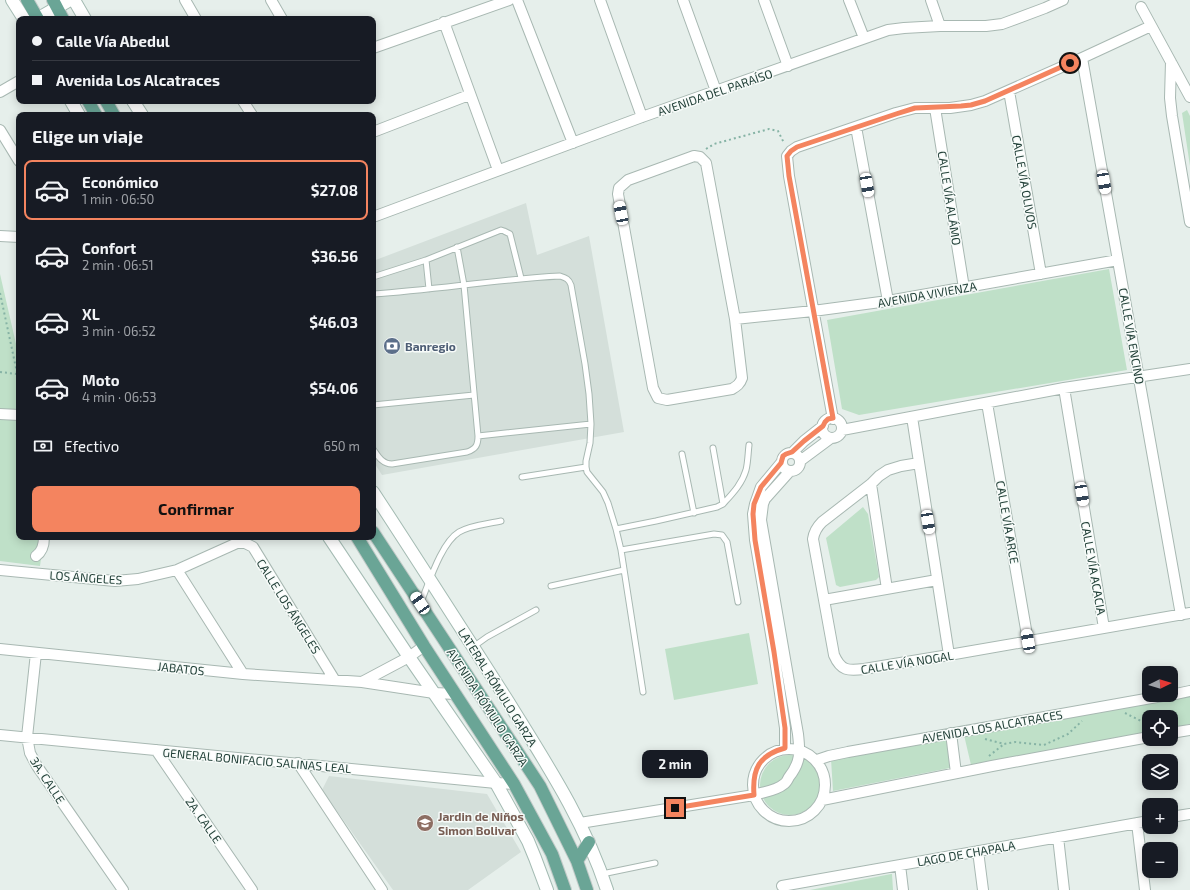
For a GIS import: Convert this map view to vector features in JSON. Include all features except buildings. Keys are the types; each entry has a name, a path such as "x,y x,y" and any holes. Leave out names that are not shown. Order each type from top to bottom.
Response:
{"main road":[{"path":"31,1 37,16"},
{"path":"55,4 61,16"},
{"name":"AVENIDA RÓMULO GARZA","path":"376,537 540,786 577,861 587,890"},
{"name":"AVENIDA RÓMULO GARZA","path":"359,540 424,646 514,784 552,854 565,890"},
{"path":"577,861 589,842"}],"street":[{"path":"41,16 55,4 70,0"},
{"path":"74,0 83,16"},
{"path":"185,0 194,16"},
{"path":"376,47 509,0"},
{"path":"517,0 572,143"},
{"path":"600,0 642,117"},
{"path":"683,0 716,91"},
{"path":"764,0 788,66"},
{"path":"849,0 864,38"},
{"path":"931,0 940,26"},
{"name":"AVENIDA DEL PARAÍSO","path":"376,215 642,117 888,30 940,26 986,26 1002,24 1063,0"},
{"path":"18,10 31,1"},
{"path":"275,1 281,16"},
{"path":"1141,7 1190,97"},
{"path":"444,22 498,170"},
{"path":"833,418 789,176 787,156 791,151 797,147 915,108 971,105 985,101 1151,26"},
{"name":"CALLE VÍA ENCINO","path":"1082,58 1139,377 1186,614"},
{"path":"1170,62 1170,98 1172,116 1190,222"},
{"path":"0,92 16,83"},
{"name":"CALLE VÍA OLIVOS","path":"1009,91 1041,274"},
{"path":"376,131 470,95"},
{"name":"CALLE VÍA ALÁMO","path":"935,108 964,288"},
{"path":"856,127 888,302"},
{"path":"0,130 16,156"},
{"path":"694,156 700,157 706,163 735,319 742,378 740,383 732,389 667,400 658,398 653,388 618,199 619,188 628,180 694,156"},
{"path":"0,236 16,237"},
{"name":"AVENIDA VIVIENZA","path":"735,319 888,302 1118,260"},
{"path":"580,823 754,795 784,784 793,772 799,760 798,734 761,520 765,499 790,471 798,468 800,462 831,438 838,436 842,430 1064,388 1190,368"},
{"name":"CALLE VÍA ACACIA","path":"1064,388 1104,628"},
{"name":"CALLE VÍA ARCE","path":"987,403 1028,641"},
{"path":"0,414 16,415"},
{"path":"912,417 949,656"},
{"path":"785,748 785,728 755,540 753,514 754,504 761,487 781,463 783,456 792,452 823,426 828,419 836,419 840,423 842,430"},
{"path":"823,426 822,430 824,434 831,438"},
{"path":"792,452 798,456 800,462"},
{"path":"781,463 784,468 790,471"},
{"name":"CALLE VÍA NOGAL","path":"919,463 888,470 879,476 871,484 822,522 814,534 813,539 834,655 839,665 846,670 864,669 949,656 1186,614"},
{"path":"871,484 887,589"},
{"name":"LATERAL RÓMULO GARZA","path":"376,497 555,778 589,842 607,890"},
{"path":"36,556 39,554 44,544 44,540"},
{"path":"331,540 409,657 483,762 528,841 548,890"},
{"name":"LOS ÁNGELES","path":"0,570 115,581 138,579 177,570 237,543"},
{"name":"CALLE LOS ÁNGELES","path":"237,543 245,543 253,547 334,680"},
{"path":"177,570 244,674"},
{"path":"824,600 937,580"},
{"path":"362,682 409,657 424,646"},
{"name":"JABATOS","path":"0,649 244,674 362,682 434,693 456,694"},
{"name":"3A. CALLE","path":"36,653 27,737 30,753 37,766 123,890"},
{"name":"AVENIDA LOS ALCATRACES","path":"1178,693 1190,691"},
{"name":"AVENIDA LOS ALCATRACES","path":"817,760 848,752 1142,700"},
{"path":"1178,732 1190,730"},
{"path":"951,733 956,773"},
{"name":"GENERAL BONIFACIO SALINAS LEAL","path":"0,735 514,784"},
{"path":"822,800 1142,738"},
{"path":"785,748 799,749 817,760 822,767 825,775 825,792 818,808 807,816 794,821 776,819 762,808 754,795 753,782 755,772 760,763 776,750 785,748"},
{"name":"2A. CALLE","path":"156,750 252,890"},
{"path":"298,764 382,890"},
{"path":"1178,816 1190,814"},
{"name":"LAGO DE CHAPALA","path":"782,886 1142,822"},
{"path":"1137,823 1145,890"},
{"path":"1058,837 1064,890"},
{"path":"978,851 983,890"},
{"path":"900,865 903,890"}],"lane":[{"path":"376,276 426,260 501,230 510,234 521,278"},
{"path":"376,453 386,464 392,464 457,454 473,450 476,448 478,443 464,285 457,247"},
{"path":"426,260 429,289"},
{"path":"376,294 521,278 560,276 569,281 585,364 589,394 591,424 590,443 586,467 587,472 603,492 616,529 621,550 643,692"},
{"path":"376,404 474,395"},
{"path":"478,436 591,424"},
{"path":"616,529 694,513 723,504 739,485 746,470 749,445"},
{"path":"713,448 723,504"},
{"path":"682,454 694,513"},
{"path":"522,477 586,467"},
{"path":"420,603 446,545 459,532 470,527 501,521"},
{"path":"621,550 714,534 722,535 727,542 738,602"},
{"path":"552,586 624,570"},
{"path":"473,647 487,637 536,610"},
{"path":"602,874 655,864"}],"path":[{"path":"700,157 704,150 714,144 769,130 778,130 783,139 787,156"},
{"path":"0,293 16,369"},
{"path":"0,372 16,374"},
{"path":"1125,713 1142,722"},
{"path":"977,729 983,739 1004,744 1015,742 1044,745 1068,734 1083,721"}],"shaded area":[{"path":"526,203 537,255 589,236 624,432 382,475 376,466 376,260"},
{"name":"Jardin de Niños Simon Bolivar","path":"329,776 487,794 521,852 468,890 393,890 322,790"}],"green space":[{"path":"1187,110 1190,116 1190,166 1182,113"},
{"path":"1109,269 1127,370 859,415 842,409 827,320"},
{"path":"0,274 16,344 16,540 44,540 40,566 0,561"},
{"path":"863,507 868,514 879,577 876,580 840,587 836,585 826,538"},
{"path":"749,633 758,684 674,700 665,649"},
{"path":"1190,695 1190,724 1178,727 1178,710 1142,710 1142,733 971,765 964,735 1150,702 1178,702 1178,697"},
{"path":"950,739 955,767 833,791 831,759"},
{"path":"790,755 806,760 811,764 815,769 820,785 815,801 811,806 806,810 790,815 774,810 769,806 765,801 760,785 765,769 769,764 774,760"},
{"path":"891,874 893,890 810,890"}],"place":[{"name":"Banregio","path":"392,346"},
{"name":"Jardin de Niños Simon Bolivar","path":"425,823"}],"route":[{"path":"675,808 754,795 753,782 755,772 760,763 776,750 785,748 785,728 755,540 753,514 754,504 761,487 781,463 783,456 792,452 823,426 828,419 833,418 787,166 787,156 797,147 915,108 950,108 985,101 1070,63"}]}
